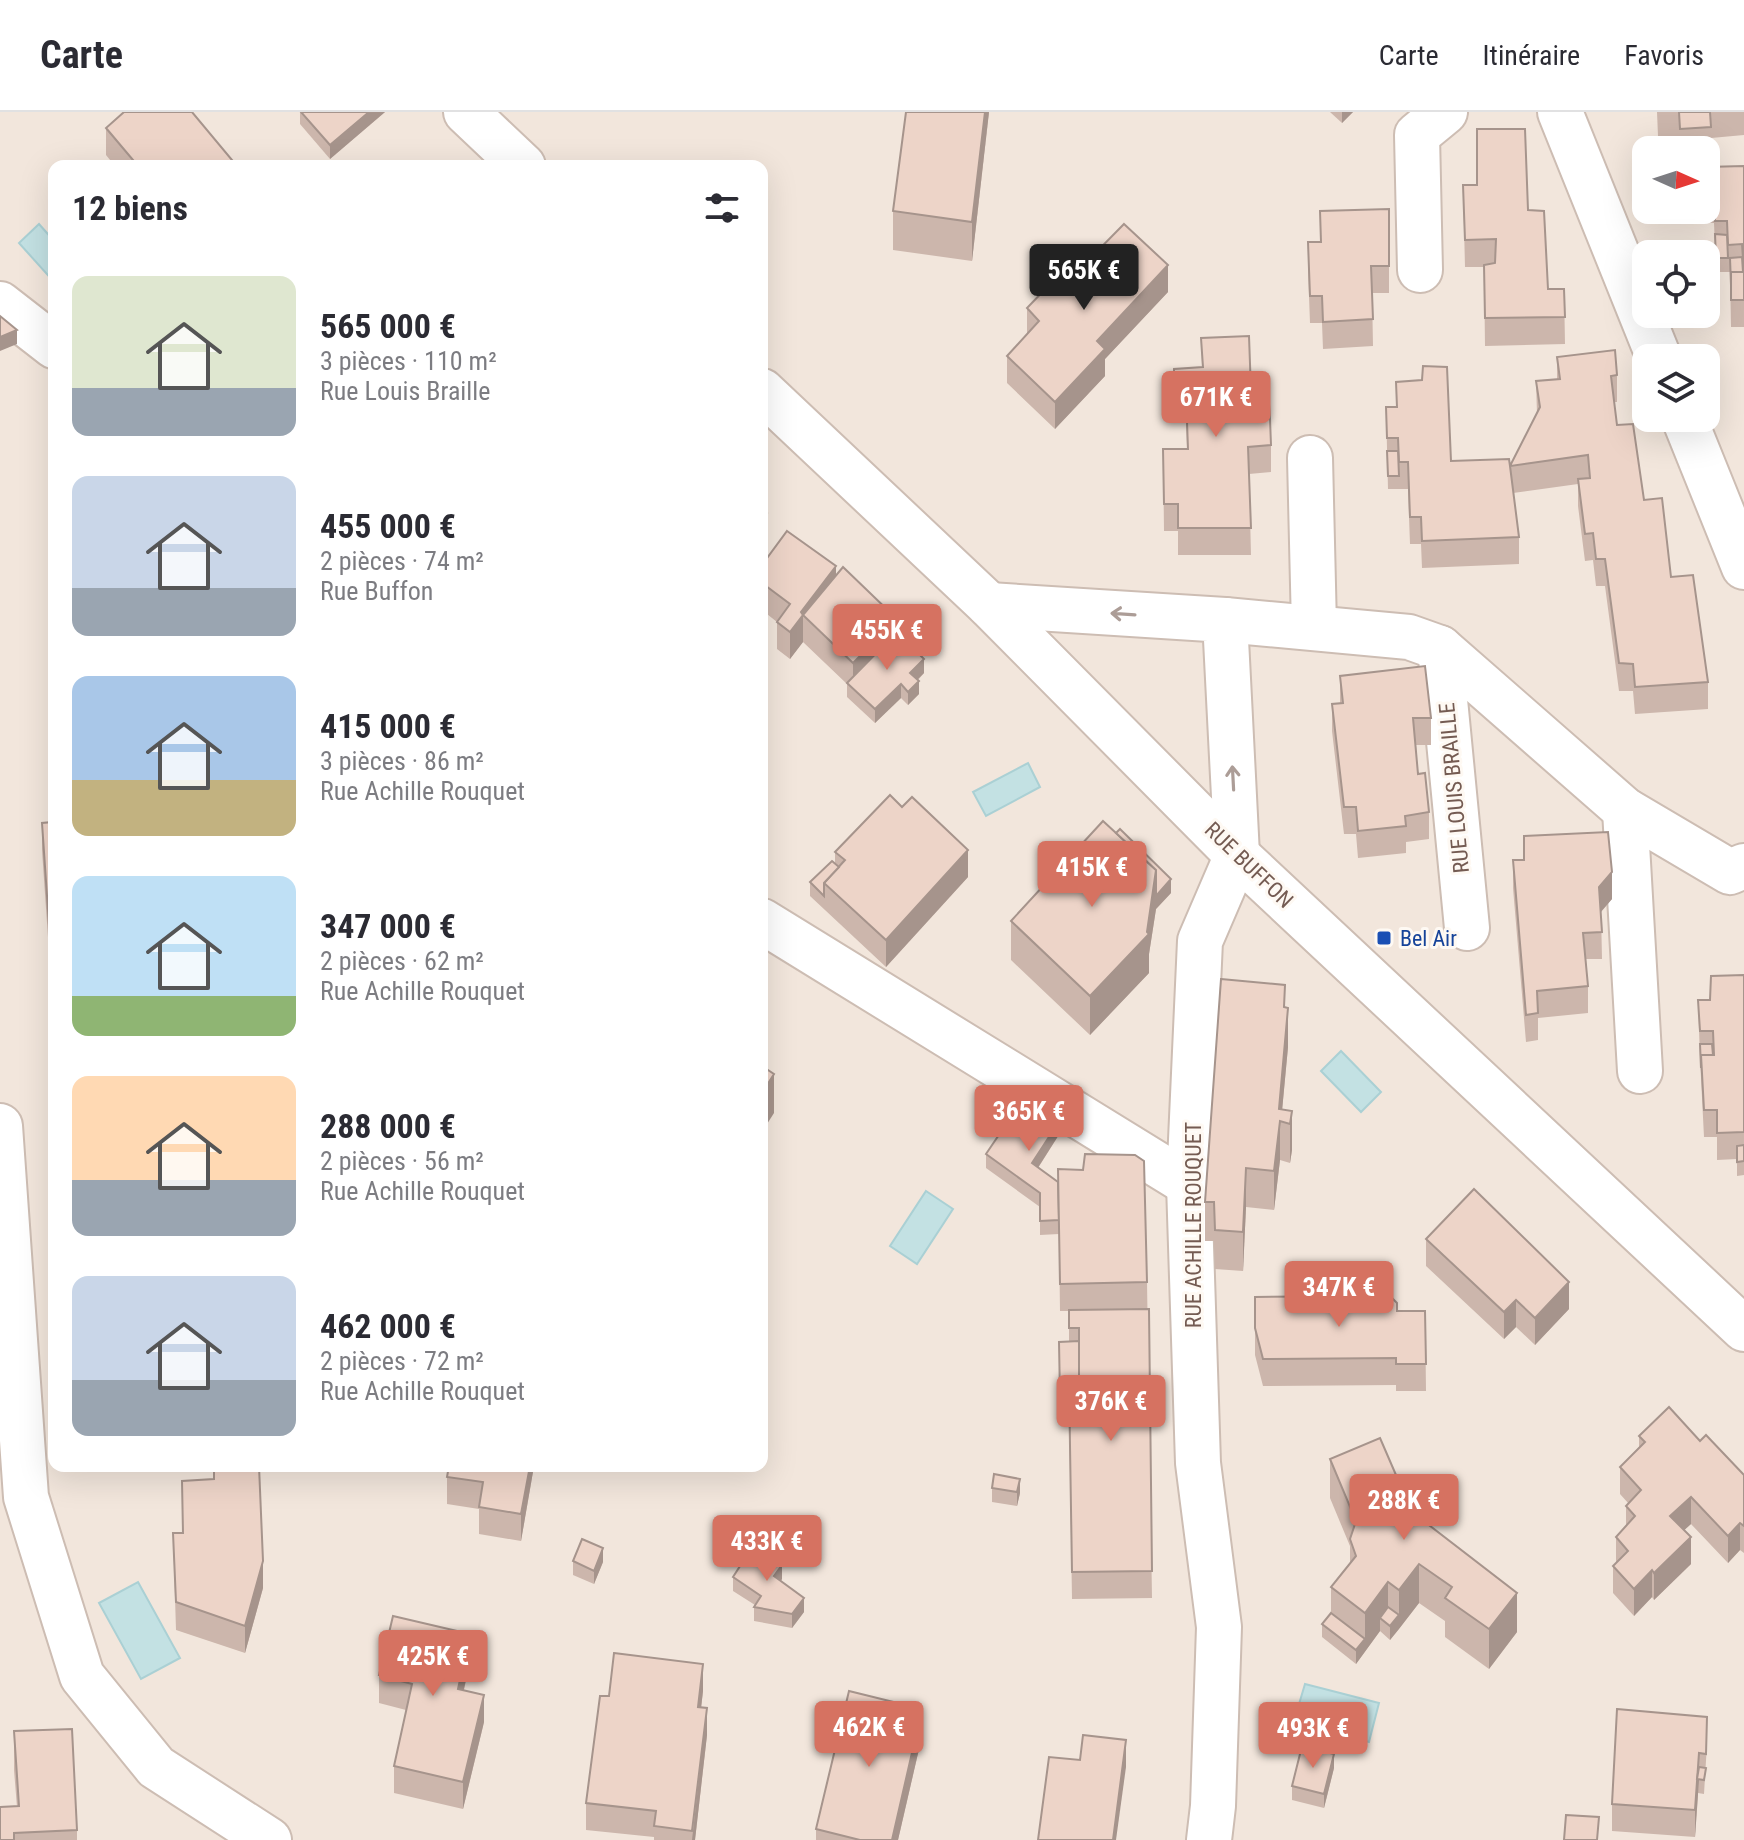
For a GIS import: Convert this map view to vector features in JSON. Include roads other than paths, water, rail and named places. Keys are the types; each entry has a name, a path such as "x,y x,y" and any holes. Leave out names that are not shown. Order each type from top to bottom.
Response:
{"street":[{"path":"466,112 517,160"},
{"path":"1420,270 1417,135 1445,112"},
{"path":"1560,112 1653,344"},
{"path":"0,304 48,341"},
{"name":"RUE BUFFON","path":"768,397 989,605 1237,855 1744,1329"},
{"path":"1690,432 1744,567"},
{"path":"1310,458 1314,627"},
{"name":"RUE LOUIS BRAILLE","path":"989,605 1225,620 1409,637 1440,648 1625,810 1730,872 1744,866"},
{"path":"1225,620 1237,855"},
{"name":"RUE LOUIS BRAILLE","path":"1440,648 1467,928"},
{"path":"1625,810 1640,1071"},
{"name":"RUE ACHILLE ROUQUET","path":"1209,1840 1213,1806 1219,1627 1198,1463 1189,1184 1200,941 1237,855"},
{"path":"768,925 1189,1184"},
{"path":"0,1126 26,1497 82,1676 156,1767 269,1840"}],"water":[{"path":"39,224 48,234 48,275 19,243"},
{"path":"1028,763 1040,787 986,816 973,792"},
{"path":"1341,1051 1381,1092 1361,1112 1321,1071"},
{"path":"926,1191 953,1209 917,1264 890,1246"},
{"path":"138,1582 180,1658 141,1679 99,1603"},
{"path":"1305,1684 1379,1703 1369,1742 1294,1721"}],"place":[{"name":"Bel Air","path":"1384,938"}]}
